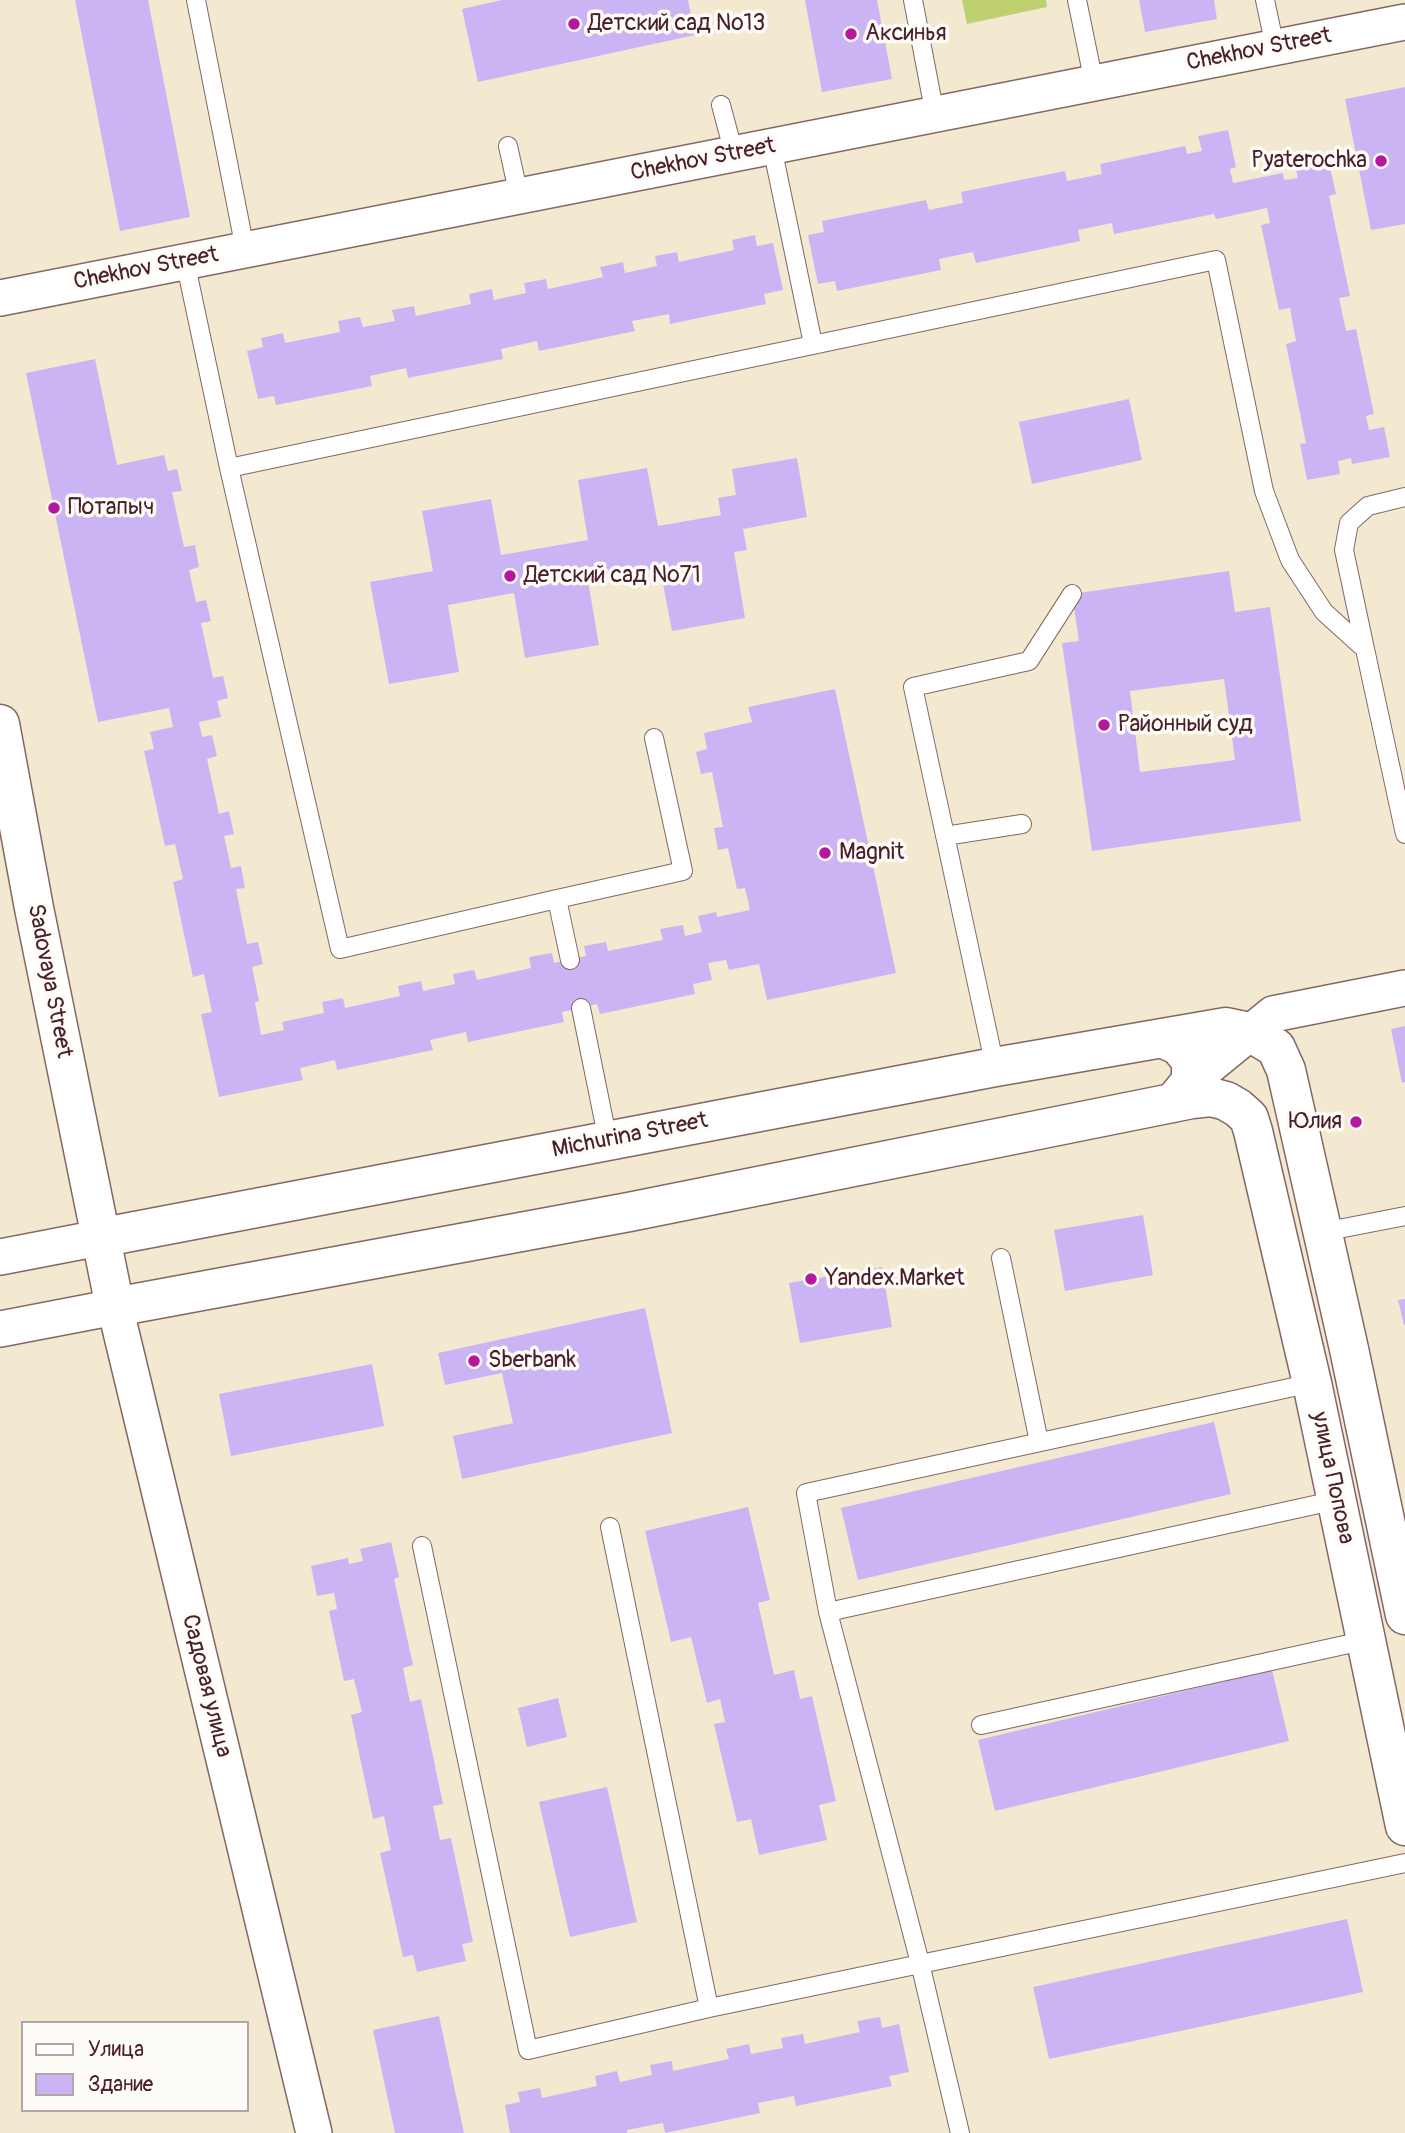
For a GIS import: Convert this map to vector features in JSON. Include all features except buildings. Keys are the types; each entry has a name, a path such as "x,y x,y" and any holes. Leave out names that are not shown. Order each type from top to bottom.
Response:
{"street":[{"name":"Chekhov Street","path":"0,298 1405,22"},
{"name":"Sadovaya Street","path":"0,724 99,1238"},
{"path":"0,1329 629,1212 1182,1092 1273,1014 1405,988"},
{"name":"Michurina Street","path":"99,1238 995,1067 1226,1027 1250,1032"},
{"name":"улица Попова","path":"1250,1032 1276,1048 1286,1070 1405,1615"},
{"path":"1162,1038 1179,1046 1191,1061 1182,1092"},
{"name":"улица Попова","path":"1182,1092 1226,1101 1249,1118 1253,1131 1312,1383 1405,1826"},
{"path":"0,1257 99,1238"},
{"name":"Садовая улица","path":"99,1238 314,2133"}],"lane":[{"path":"197,0 245,249"},
{"path":"913,0 935,115"},
{"path":"1077,0 1094,83"},
{"path":"1265,0 1275,47"},
{"path":"721,105 734,154"},
{"path":"508,146 519,196"},
{"path":"772,147 813,344"},
{"path":"229,468 1216,260 1268,503 1290,560 1324,612 1365,649"},
{"path":"185,261 229,468 340,948 683,871 654,738"},
{"path":"1405,497 1368,506 1349,523 1345,550 1405,834"},
{"path":"995,1067 913,687 1029,661 1072,594"},
{"path":"945,836 1022,824"},
{"path":"557,899 570,960"},
{"path":"581,1008 608,1141"},
{"path":"1323,1232 1405,1216"},
{"path":"1001,1258 1039,1442"},
{"path":"960,2133 920,1964 828,1612 806,1493 1312,1383"},
{"path":"828,1612 1337,1500"},
{"path":"610,1527 709,2008"},
{"path":"422,1546 528,2049 709,2008 1405,1863"},
{"path":"981,1725 1367,1640"}],"green space":[{"path":"962,0 1046,0 1047,7 967,24"}],"place":[{"name":"Детский сад №13","path":"574,24"},
{"name":"Аксинья","path":"851,34"},
{"name":"Pyaterochka","path":"1381,161"},
{"name":"Потапыч","path":"54,508"},
{"name":"Детский сад №71","path":"510,576"},
{"name":"Районный суд","path":"1104,725"},
{"name":"Magnit","path":"825,853"},
{"name":"Юлия","path":"1356,1122"},
{"name":"Yandex.Market","path":"811,1279"},
{"name":"Sberbank","path":"474,1361"}]}
